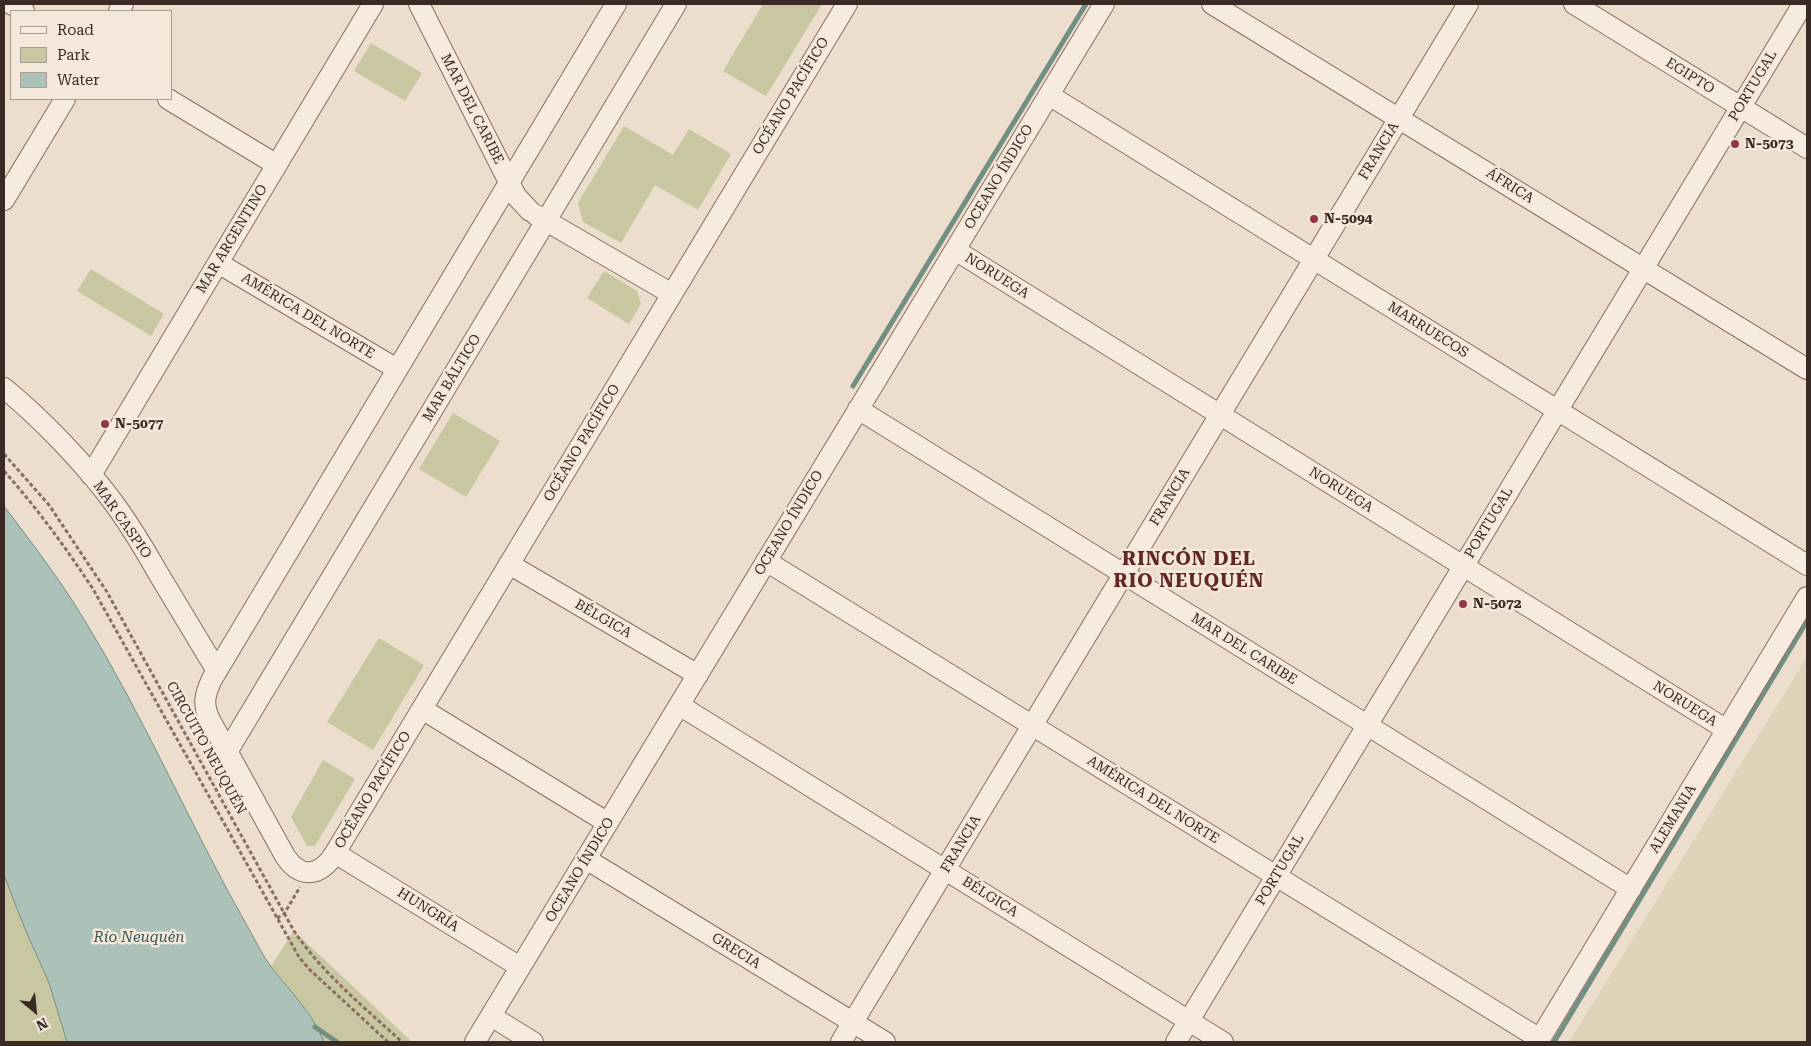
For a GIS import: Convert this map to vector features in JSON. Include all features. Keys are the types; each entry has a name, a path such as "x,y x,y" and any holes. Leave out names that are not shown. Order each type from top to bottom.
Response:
{"street":[{"path":"11,4 22,10"},
{"name":"MAR ARGENTINO","path":"91,475 373,4"},
{"name":"MAR DEL CARIBE","path":"419,4 520,201 538,216 672,294"},
{"path":"309,872 298,869 288,861 206,713 204,696 217,671 616,4"},
{"name":"MAR BÁLTICO","path":"227,752 538,216 676,4"},
{"name":"OCÉANO PACÍFICO","path":"309,872 314,872 324,867 335,853 847,4"},
{"name":"OCEANO ÍNDICO","path":"475,1042 1104,4"},
{"name":"ÁFRICA","path":"1212,4 1807,369"},
{"name":"FRANCIA","path":"841,1042 1468,4"},
{"name":"EGIPTO","path":"1574,4 1807,148"},
{"name":"PORTUGAL","path":"1176,1042 1803,4"},
{"name":"MARRUECOS","path":"1049,95 1807,565"},
{"path":"4,200 64,100"},
{"path":"170,100 277,165"},
{"name":"MAR DEL CARIBE","path":"493,209 512,207 538,216"},
{"name":"NORUEGA","path":"955,250 1727,730"},
{"name":"AMÉRICA DEL NORTE","path":"218,263 397,369"},
{"name":"MAR CASPIO","path":"4,388 38,418 91,475 127,522 217,671"},
{"name":"MAR DEL CARIBE","path":"858,410 1631,889"},
{"name":"AMÉRICA DEL NORTE","path":"766,561 1539,1041"},
{"name":"BÉLGICA","path":"509,564 698,675"},
{"name":"ALEMANIA","path":"1539,1041 1807,597"},
{"name":"BÉLGICA","path":"680,705 1223,1042"},
{"path":"422,708 608,823"},
{"name":"HUNGRÍA","path":"335,853 520,967"},
{"name":"GRECIA","path":"586,859 885,1042"},
{"path":"491,1016 533,1042"}],"path":[{"name":"CIRCUITO NEUQUÉN","path":"4,454 49,505 107,592 294,931 314,958 402,1042"},
{"path":"4,471 65,548 93,589 304,964 388,1042"},
{"path":"278,918 284,914 309,872"}],"shaded area":[{"path":"1807,657 1807,1042 1569,1042"}],"green space":[{"path":"763,4 822,4 766,96 723,71"},
{"path":"371,43 422,73 405,101 354,71"},
{"path":"624,126 673,155 689,129 731,154 698,210 655,185 621,243 583,222 578,203"},
{"path":"91,269 164,314 151,336 77,291"},
{"path":"604,271 637,291 641,304 629,324 587,298"},
{"path":"453,413 500,441 466,497 419,469"},
{"path":"379,638 424,665 373,750 327,722"},
{"path":"323,760 355,779 315,846 307,846 291,817"},
{"path":"4,875 49,983 67,1042 4,1042"},
{"path":"294,931 412,1042 324,1042 307,1012 271,966"}],"water":[{"name":"Río Neuquén","path":"4,506 36,548 85,621 128,697 207,852 260,949 272,968 308,1013 324,1042 67,1042 49,983 4,875"}],"waterway":[{"path":"853,386 1086,4"},
{"path":"1554,1042 1807,621"},
{"path":"315,1027 337,1042"}],"place":[{"name":"N-5073","path":"1735,144"},
{"name":"N-5094","path":"1314,219"},
{"name":"N-5077","path":"105,424"},
{"name":"N-5072","path":"1463,604"}],"district":[{"name":"RINCÓN DEL RIO NEUQUÉN","path":"1189,570"}]}
